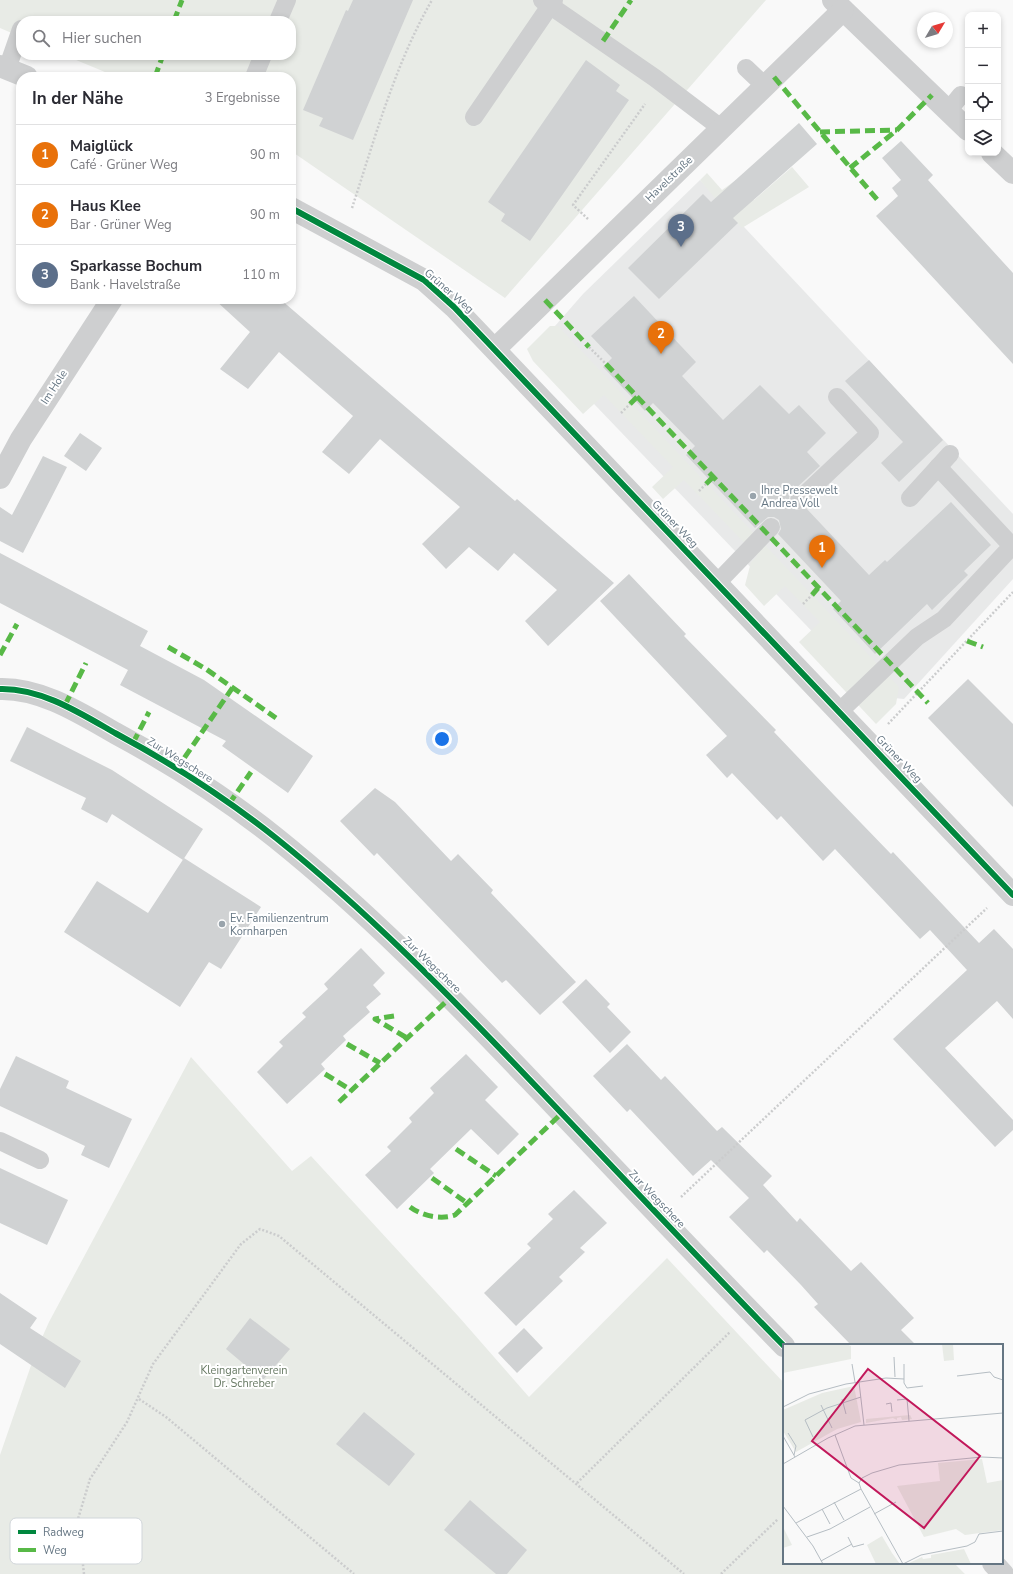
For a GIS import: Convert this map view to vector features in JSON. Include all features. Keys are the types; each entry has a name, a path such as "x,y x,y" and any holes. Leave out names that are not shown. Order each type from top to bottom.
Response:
{"street":[{"name":"Havelstraße","path":"495,349 765,86 838,5 954,103 965,124"},
{"path":"4,67 16,72"},
{"path":"995,156 1013,173"},
{"name":"Grüner Weg","path":"296,211 424,280 454,307 870,742 1010,892"},
{"name":"Im Hole","path":"0,478 21,439 109,304"},
{"name":"Zur Wegschere","path":"0,689 17,689 65,705 164,762 229,804 276,838 386,934 451,997 783,1345"},
{"path":"994,1564 1003,1574"}],"lane":[{"path":"280,16 287,0"},
{"path":"474,117 549,2 655,78 721,128"},
{"path":"4,67 16,38"},
{"path":"256,72 261,60"},
{"path":"746,68 765,86"},
{"path":"799,500 870,433 837,397"},
{"path":"910,498 950,454"},
{"path":"840,711 917,637 944,619 1012,546 938,467"},
{"path":"717,583 771,527"},
{"path":"0,1141 40,1160"}],"path":[{"path":"342,236 392,89 417,25 432,0"},
{"path":"610,237 572,205 645,103"},
{"path":"590,347 606,364"},
{"path":"621,413 630,404"},
{"path":"698,491 706,484"},
{"path":"870,742 1013,592"},
{"path":"803,604 812,595"},
{"path":"660,1217 1010,892"},
{"path":"78,1518 90,1479 127,1422 139,1399 153,1364 241,1244 260,1229 279,1236 577,1483 684,1574"},
{"path":"577,1483 751,1312"},
{"path":"139,1399 166,1417 354,1574"},
{"path":"721,1574 778,1519"},
{"path":"83,1564 84,1574"}],"shaded area":[{"path":"700,180 1013,514 1013,579 904,699 874,696 549,357 555,326 583,294"}],"green space":[{"path":"0,0 766,0 505,298 296,154 296,72 105,72 76,60 296,60 296,16 16,16 16,35 0,28"},
{"path":"792,167 809,187 742,228 700,180 707,173 722,190 736,180 754,200"},
{"path":"550,326 558,326 899,687 896,704 876,724 799,642 820,622 785,586 764,606 745,585 751,562 757,556 684,480 663,499 652,487 673,467 604,395 583,414 533,361 527,349"},
{"name":"Kleingartenverein Dr. Schreber","path":"191,1057 292,1171 311,1156 459,1317 529,1397 667,1258 783,1382 783,1564 955,1564 965,1574 0,1574 0,1455 36,1351 49,1322"}],"building":[{"path":"353,0 413,0 353,140 319,126 323,118 303,110 346,10 348,11"},
{"path":"586,60 620,85 616,91 629,100 530,241 501,221 505,214 488,202"},
{"path":"799,123 817,144 733,218 738,223 659,299 628,268 703,194 711,202"},
{"path":"901,141 933,175 928,180 1013,273 1013,364 876,216 898,196 892,188 901,180 882,158"},
{"path":"634,296 696,362 682,376 723,420 760,385 789,414 799,405 826,433 807,452 820,466 792,492 789,497 789,503 796,510 806,508 869,575 885,560 887,562 951,502 991,545 964,571 968,575 932,610 927,604 875,654 833,609 841,601 778,534 781,529 779,520 774,517 768,517 755,528 686,455 695,446 653,403 645,411 603,367 612,358 591,336"},
{"path":"219,304 286,304 515,501 517,499 614,583 548,646 525,621 557,590 514,553 498,571 469,547 446,569 422,544 460,507 380,439 349,474 322,452 353,416 279,352 248,389 220,369 250,332"},
{"path":"869,360 943,440 899,482 881,463 903,442 845,381"},
{"path":"80,433 102,448 86,471 64,456"},
{"path":"43,456 67,467 23,553 0,541 0,507 12,515"},
{"path":"0,553 148,631 140,646 204,680 313,756 288,793 222,746 226,741 120,685 128,670 0,603"},
{"path":"629,574 686,634 684,636 776,730 774,732 891,854 893,852 979,943 994,929 1013,949 1013,1019 997,1001 945,1048 1013,1120 1013,1130 995,1147 893,1039 967,970 930,930 920,939 835,849 823,861 781,816 777,820 732,773 727,778 706,755 727,736 600,601"},
{"path":"968,679 1013,724 1013,807 928,718"},
{"path":"27,727 112,770 203,829 183,860 112,814 107,823 81,809 86,798 10,761"},
{"path":"375,788 395,802 451,861 458,854 493,890 491,893 576,982 540,1015 506,980 502,983 377,853 374,856 340,821"},
{"path":"184,858 261,907 221,969 209,962 180,1007 64,932 97,881 148,913"},
{"path":"361,948 385,973 373,985 381,994 366,1007 370,1012 343,1036 346,1040 321,1064 325,1069 287,1104 257,1072 283,1046 279,1042 306,1017 302,1013 328,989 324,984"},
{"path":"586,979 610,1004 607,1007 631,1032 610,1053 562,1002"},
{"path":"627,1044 661,1080 665,1076 717,1131 722,1127 772,1176 763,1185 797,1222 800,1218 851,1271 861,1262 914,1318 901,1330 915,1344 850,1344 814,1307 818,1304 801,1285 767,1250 764,1253 729,1217 749,1198 711,1160 693,1176 630,1109 627,1112 593,1076"},
{"path":"466,1054 498,1087 485,1100 519,1134 498,1155 471,1129 430,1169 434,1173 397,1209 365,1175 391,1151 387,1147 412,1122 409,1118 434,1093 430,1088"},
{"path":"16,1056 69,1081 66,1088 132,1119 109,1168 81,1155 85,1146 0,1106 0,1089"},
{"path":"0,1168 68,1200 47,1245 0,1223"},
{"path":"574,1190 607,1223 580,1248 585,1252 559,1277 563,1281 516,1326 484,1293 531,1248 527,1244 553,1219 548,1214"},
{"path":"0,1293 37,1318 30,1328 81,1361 65,1388 0,1344"},
{"path":"250,1318 290,1349 263,1380 226,1349"},
{"path":"524,1328 543,1348 517,1373 498,1353"},
{"path":"364,1412 415,1454 389,1486 336,1444"},
{"path":"470,1500 527,1550 507,1574 496,1574 444,1530"}],"marked path":[{"path":"176,16 182,0"},
{"path":"603,41 631,0"},
{"path":"157,72 161,60"},
{"path":"774,77 880,203"},
{"path":"850,168 897,130 932,95"},
{"path":"820,132 897,130"},
{"path":"545,300 589,347"},
{"path":"606,364 928,703"},
{"path":"630,404 637,397"},
{"path":"706,484 713,477"},
{"path":"812,595 818,588"},
{"path":"0,655 17,624"},
{"path":"967,641 983,647"},
{"path":"168,647 206,669 276,718"},
{"path":"65,705 86,663"},
{"path":"176,770 233,687"},
{"path":"133,743 149,712"},
{"path":"229,804 251,772"},
{"path":"339,1102 451,997"},
{"path":"394,1016 375,1019 407,1038"},
{"path":"347,1044 380,1063"},
{"path":"325,1074 351,1090"},
{"path":"410,1207 426,1215 438,1217 455,1215 562,1113"},
{"path":"456,1149 496,1176"},
{"path":"432,1178 467,1203"}],"cycle path":[{"path":"296,211 424,280 454,307 1013,895"},
{"path":"0,689 30,693 60,703 136,745 178,769 218,796 276,838 310,866 407,954 469,1016 783,1345"}],"place":[{"name":"Sparkasse Bochum","path":"681,247"},
{"name":"Haus Klee","path":"661,354"},
{"name":"Ihre Pressewelt Andrea Voll","path":"753,496"},
{"name":"Maiglück","path":"822,568"},
{"name":"Ev. Familienzentrum Kornharpen","path":"222,924"}]}
